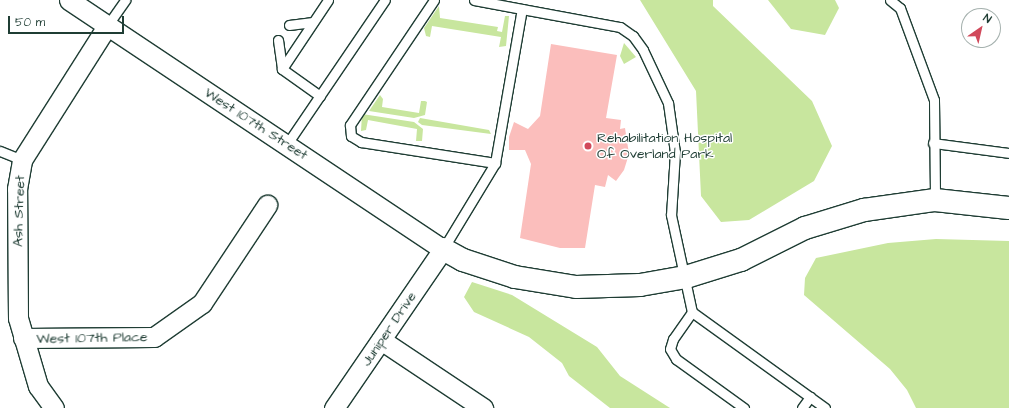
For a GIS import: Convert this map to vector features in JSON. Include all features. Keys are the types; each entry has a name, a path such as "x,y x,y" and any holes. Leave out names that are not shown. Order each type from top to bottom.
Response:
{"street":[{"name":"West 107th Street","path":"69,0 443,249"},
{"name":"Ash Street","path":"54,408 38,386 18,318 17,189 22,160 107,26"},
{"path":"443,249 463,260 515,277 576,286 640,286 686,277 741,260 805,228 864,210 935,200 1009,208"},
{"name":"West 107th Place","path":"23,338 154,337 202,303 267,205"},
{"name":"Juniper Drive","path":"334,408 443,249"},
{"path":"381,340 483,408"}],"lane":[{"path":"107,26 125,0"},
{"path":"282,69 328,0"},
{"path":"287,144 385,0"},
{"path":"434,0 350,125 351,136 361,142 495,163"},
{"path":"474,0 620,27 633,36 652,64 671,119 675,152 671,215 686,277 692,312 825,408"},
{"path":"890,0 900,8 929,83 934,100 933,143 935,200"},
{"path":"443,249 495,163 522,9"},
{"path":"289,26 313,22"},
{"path":"278,40 282,69 320,96"},
{"path":"933,143 1009,152"},
{"path":"0,151 22,160"},
{"path":"692,312 673,339 670,349 676,359 744,408"},
{"path":"802,408 810,397"}],"green space":[{"path":"640,0 713,0 713,6 812,101 832,146 814,181 749,220 721,222 701,196 696,91"},
{"path":"768,0 835,0 839,8 825,35 791,29"},
{"path":"439,6 440,18 498,27 497,31 502,32 505,16 509,16 506,46 499,47 501,37 432,26 430,37 426,36 424,28"},
{"path":"624,43 636,57 624,64 620,56"},
{"path":"380,95 383,99 382,107 419,113 421,101 425,101 427,102 425,115 414,118 369,111"},
{"path":"362,114 414,122 423,129 422,141 416,141 417,129 368,120 366,130 361,131"},
{"path":"420,118 489,130 491,134 422,125 418,122"},
{"path":"936,239 1009,241 1009,408 916,408 907,390 890,369 804,295 805,278 816,258 888,243"},
{"path":"472,282 512,295 597,347 620,376 670,408 610,408 569,376 562,363 529,337 474,312 464,297"}],"building":[{"name":"Rehabilitation Hospital Of Overland Park","path":"551,44 617,55 606,118 621,120 620,129 625,128 629,154 624,170 616,181 608,175 605,187 595,185 585,248 560,248 520,238 531,164 525,150 509,150 509,137 514,122 528,129 540,116"}],"place":[{"name":"Rehabilitation Hospital Of Overland Park","path":"588,146"}]}
